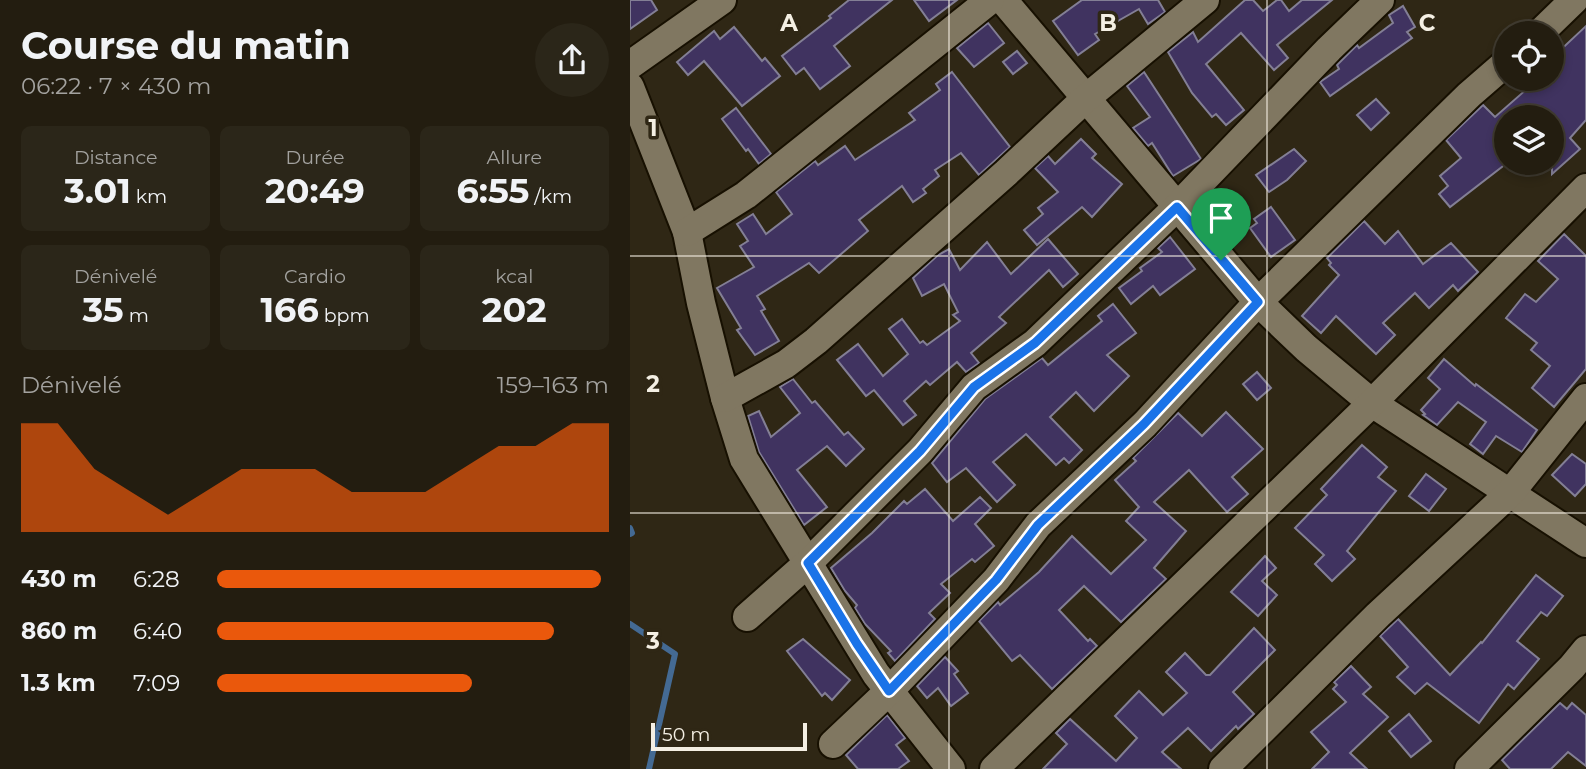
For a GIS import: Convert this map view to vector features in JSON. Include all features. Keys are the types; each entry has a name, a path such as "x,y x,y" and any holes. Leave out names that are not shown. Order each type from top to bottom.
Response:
{"street":[{"path":"630,65 722,0"},
{"path":"687,232 746,195 990,0"},
{"path":"1003,0 1258,302 1336,375 1372,402 1586,543"},
{"path":"725,398 786,364 816,341 1006,173 1085,99 1205,0"},
{"path":"747,617 808,563 920,451 974,387 1035,343 1177,207 1329,49 1380,0"},
{"path":"1552,21 1574,0"},
{"path":"833,744 889,691 996,580 1038,525 1144,424 1258,302 1494,73"},
{"path":"630,87 687,232 701,303 725,398 744,459 857,644 889,691 951,769"},
{"path":"994,769 1372,402 1586,188"},
{"path":"1223,769 1378,615 1511,492 1586,398"},
{"path":"1469,769 1586,650"}],"building":[{"path":"630,0 651,0 657,10 630,29"},
{"path":"849,0 892,0 834,46 850,66 820,89 804,68 796,74 782,56 831,18 829,16"},
{"path":"914,0 957,0 929,21"},
{"path":"1082,0 1158,0 1165,12 1148,24 1139,9 1095,34 1099,40 1078,55 1053,21"},
{"path":"1245,0 1253,0 1263,11 1281,0 1289,11 1302,0 1332,0 1277,45 1288,58 1274,70 1241,33 1206,64 1244,110 1226,125 1216,114 1212,117 1192,93 1168,52 1193,32 1198,42"},
{"path":"1403,6 1415,27 1407,32 1412,38 1330,96 1320,82 1339,69 1337,65 1357,45 1359,48 1393,23 1389,15"},
{"path":"988,23 1004,43 974,67 957,48"},
{"path":"1586,26 1586,120 1570,138 1580,149 1564,163 1564,105 1509,105 1525,91 1564,91 1564,47"},
{"path":"734,27 762,61 765,58 780,76 742,106 704,61 688,75 677,62 714,31 720,39"},
{"path":"1017,51 1027,63 1013,74 1003,62"},
{"path":"952,72 1010,147 979,175 961,153 935,170 939,176 923,189 926,193 913,202 902,186 859,220 868,231 819,273 809,263 757,296 765,309 761,311 779,341 755,355 737,330 741,328 717,288 754,267 740,246 748,241 737,224 753,214 766,234 792,214 776,192 815,161 818,165 845,146 855,160 915,120 909,113 940,90 936,84"},
{"path":"1144,72 1201,159 1173,176 1152,143 1148,146 1133,128 1150,117 1127,86"},
{"path":"1376,99 1389,113 1371,130 1357,115"},
{"path":"1483,105 1494,116 1494,173 1450,207 1439,194 1448,186 1440,176 1461,158 1446,140"},
{"path":"736,108 771,154 759,164 722,119"},
{"path":"1081,139 1096,154 1092,158 1122,184 1092,217 1082,207 1037,245 1024,230 1043,214 1038,208 1058,192 1035,168 1048,156 1055,164"},
{"path":"1294,149 1306,161 1287,180 1269,192 1256,175"},
{"path":"1271,207 1295,240 1271,257 1250,228 1257,223 1254,219"},
{"path":"1364,221 1385,244 1398,231 1423,264 1451,243 1478,272 1458,291 1453,285 1429,308 1415,293 1383,323 1395,335 1376,354 1336,316 1321,333 1302,316 1339,275 1329,265 1331,263 1327,258"},
{"path":"1564,234 1586,256 1586,369 1554,407 1532,388 1550,366 1531,350 1537,343 1506,318 1525,294 1536,302 1558,279 1538,261"},
{"path":"1170,237 1195,269 1160,295 1153,286 1131,304 1119,288 1162,252 1158,248"},
{"path":"1048,239 1078,274 1063,287 1049,270 999,317 1006,323 971,353 979,363 966,372 957,362 930,385 926,381 904,401 916,415 903,425 874,390 866,396 837,360 858,344 883,376 908,354 889,329 902,319 920,343 923,341 927,345 960,321 953,315 958,312 944,284 922,296 913,278 938,255 949,249 960,270 987,242 1011,274"},
{"path":"1113,304 1136,333 1107,355 1129,376 1094,411 1076,392 1050,417 1082,450 1069,463 1064,458 1056,465 1026,434 993,462 1015,485 997,502 966,468 947,482 932,463 985,399 1042,358 1048,365 1102,321 1098,316"},
{"path":"1444,359 1475,386 1476,384 1537,430 1522,452 1496,436 1483,454 1470,444 1486,422 1458,402 1437,425 1423,415 1425,414 1421,410 1440,389 1428,378"},
{"path":"1257,372 1271,388 1257,400 1243,384"},
{"path":"793,379 812,403 815,401 844,435 848,432 864,449 846,466 827,446 797,470 827,507 804,525 759,452 748,416 759,411 771,437 800,413 780,387"},
{"path":"1226,412 1263,449 1232,477 1248,494 1227,512 1189,470 1154,502 1186,531 1154,568 1166,579 1121,622 1084,586 1059,610 1088,641 1090,639 1097,646 1052,689 1020,655 1012,661 979,621 998,602 1000,605 1039,572 1072,536 1111,574 1146,540 1126,521 1139,507 1115,480 1136,461 1133,458 1178,413 1202,436"},
{"path":"1362,445 1387,467 1378,477 1396,491 1347,551 1355,559 1332,581 1315,564 1324,555 1295,528 1327,495 1321,489"},
{"path":"1572,454 1586,464 1586,484 1575,496 1552,475"},
{"path":"1426,474 1446,489 1429,511 1409,496"},
{"path":"925,489 953,521 980,497 991,508 975,524 994,546 975,562 972,559 941,584 950,593 929,613 935,619 895,661 888,653 891,651 865,624 855,608 857,605 831,568 904,501 907,504"},
{"path":"1265,556 1276,568 1262,581 1277,595 1258,616 1231,592"},
{"path":"1536,575 1563,596 1547,616 1541,612 1517,641 1539,659 1514,689 1508,684 1479,723 1427,683 1415,694 1397,677 1408,667 1380,636 1398,619 1450,675 1482,643"},
{"path":"1254,628 1275,650 1233,692 1254,714 1238,729 1236,726 1211,751 1188,728 1162,752 1181,769 1043,769 1067,744 1056,733 1070,719 1116,761 1137,738 1115,716 1139,691 1163,715 1187,693 1166,672 1185,653 1206,675 1210,675"},
{"path":"803,639 850,680 832,700 825,693 822,696 787,651"},
{"path":"945,657 958,671 954,674 968,693 951,706 938,688 927,698 917,686"},
{"path":"1351,666 1371,687 1363,694 1388,717 1350,753 1367,769 1312,769 1329,752 1311,732 1346,702 1333,689 1337,685 1334,682"},
{"path":"1560,703 1567,709 1572,703 1586,715 1586,766 1568,752 1551,769 1510,769 1502,760"},
{"path":"1409,714 1431,741 1411,757 1389,731"},
{"path":"887,715 905,738 896,745 909,761 898,769 858,769 846,755"}],"waterway":[{"path":"630,528 630,534"},
{"path":"630,624 675,654 649,769"}],"route":[{"path":"1177,207 1221,260 1258,302 1144,424 1038,525 996,580 889,691 808,563 920,451 974,387 1035,343 1177,207"}]}
